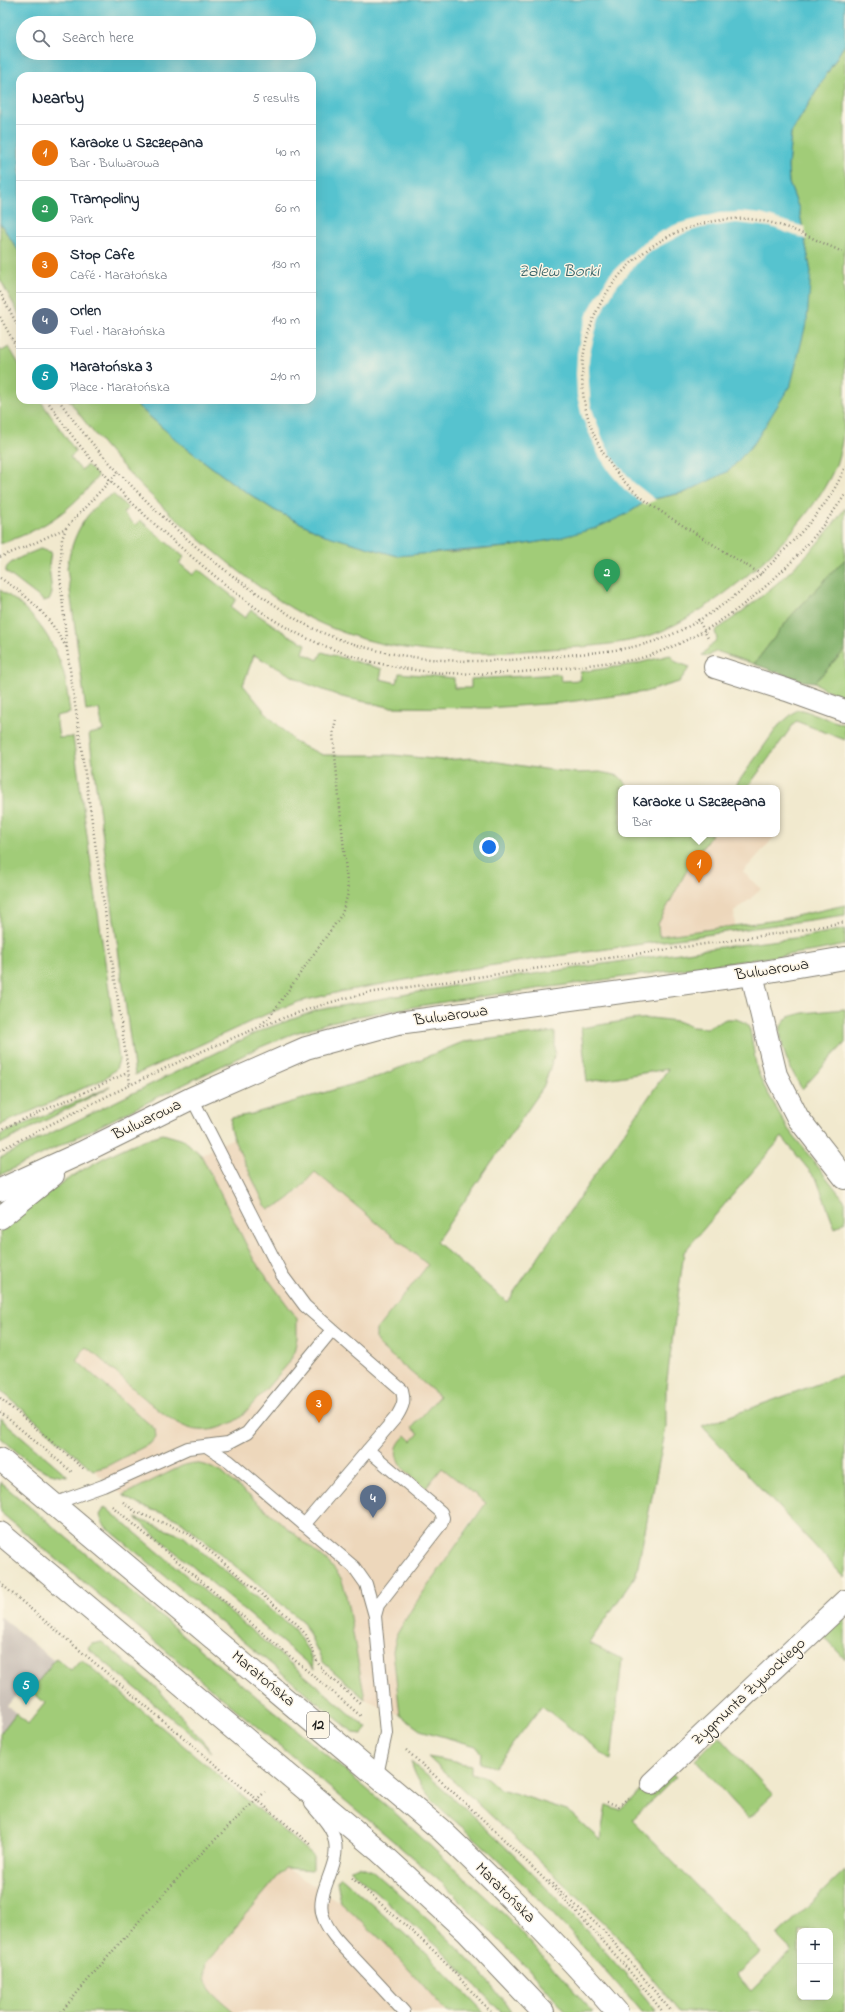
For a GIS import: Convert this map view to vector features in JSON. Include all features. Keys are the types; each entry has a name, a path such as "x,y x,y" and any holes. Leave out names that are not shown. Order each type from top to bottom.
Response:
{"street":[{"path":"715,668 787,690 845,711"},
{"name":"Bulwarowa","path":"0,1190 81,1153 192,1098 306,1048 398,1023 752,974 845,958"},
{"path":"752,974 776,1075 798,1118 845,1178"},
{"name":"Bulwarowa","path":"0,1218 81,1153"},
{"name":"Maratońska","path":"0,1458 441,1830 565,1953 616,2012"},
{"path":"0,1533 378,1850 467,1932 543,2012"},
{"name":"Zygmunta Żywockiego","path":"652,1783 845,1601"}],"lane":[{"path":"192,1098 282,1274 304,1306 402,1390 405,1399 404,1405 397,1416 304,1525"},
{"path":"53,1504 98,1488 188,1448 228,1443 239,1438 254,1427 332,1330"},
{"path":"206,1446 229,1461 354,1568 366,1584 375,1616 386,1733 377,1775"},
{"path":"368,1450 441,1512 443,1518 441,1524 378,1605 375,1616"},
{"path":"286,1773 329,1827 335,1842 334,1864 326,1883 321,1907 324,1919 334,1936 404,2012"},
{"path":"513,1979 527,2012"}],"path":[{"path":"761,574 658,510 632,490 608,462 599,446 586,411 582,375 584,350 592,320 609,288 633,260 663,238 697,225 715,221 740,219 770,222 805,234 845,253"},
{"path":"0,292 16,322"},
{"path":"0,317 16,346"},
{"path":"51,404 77,443 109,481 146,517 225,585 250,604 292,630 315,642 375,662 424,672 455,674 560,669 638,659 682,642 720,621 773,579 802,550 831,517 845,495"},
{"path":"62,404 94,447 176,529 215,562 252,590 291,616 323,633 396,655 430,660 465,662 531,659 633,647 674,633 730,600 773,564 824,506 845,466"},
{"path":"0,557 66,528 118,472"},
{"path":"66,528 62,539 60,575 67,649 127,1073 130,1084"},
{"path":"0,578 32,600 58,632 67,649"},
{"path":"260,1026 268,1018 342,914 348,892 334,734 336,719"},
{"path":"0,1130 127,1073"},
{"path":"0,1398 98,1488 366,1719"},
{"path":"0,1412 98,1488 136,1512 188,1533 297,1624 306,1635 318,1663 324,1672 365,1707"},
{"path":"0,1584 334,1864 435,1952 491,2012"},
{"path":"408,1753 542,1876 584,1920 663,2012"},
{"path":"61,2012 124,1938 184,1873 286,1773"},
{"path":"542,1876 570,1898 604,1931 672,2012"}],"shaded area":[{"path":"710,837 774,837 743,872 761,889 734,911 735,926 659,936 657,924 687,870"},
{"path":"233,1138 265,1205 276,1207 282,1204 295,1195 315,1171 428,1265 376,1330 375,1335 381,1347 439,1396 412,1427 419,1433 412,1441 406,1435 397,1447 425,1487 442,1467 486,1503 470,1523 397,1634 393,1651 400,1715 365,1699 345,1590 341,1578 329,1563 221,1472 205,1465 193,1463 184,1465 123,1495 93,1470 105,1467 151,1443 155,1429 76,1359 86,1347 171,1419 193,1429 207,1430 218,1428 274,1289 254,1260 201,1155"},
{"path":"0,1616 54,1661 31,1691 24,1686 7,1706 16,1713 0,1734"},
{"path":"280,1864 341,1903 386,1944 447,2012 156,2012"}],"green space":[{"path":"845,44 845,242 843,276 845,310 845,405 843,435 839,455 836,465 823,490 806,514 763,562 713,602 687,618 649,636 621,642 576,647 501,653 453,653 433,652 392,646 353,636 334,629 303,615 274,597 246,577 178,521 120,464 72,404 136,404 181,444 234,484 274,510 325,535 449,553 506,547 551,540 627,514 642,504 654,499 686,492 811,272 799,209 789,183 788,167 791,133"},
{"path":"0,223 16,247 16,309 0,279"},
{"path":"9,347 16,359 16,404 43,404 76,452 70,457 81,470 87,465 98,476 66,510 29,533 0,544 0,349 2,351"},
{"path":"113,494 128,508 123,513 135,525 140,520 184,557 179,563 193,575 198,569 236,599 231,607 245,618 251,610 288,635 306,644 303,653 318,660 322,652 382,669 380,679 397,683 399,673 454,678 454,688 471,688 471,679 560,674 561,681 581,680 580,672 635,664 670,655 676,662 690,667 679,682 645,692 560,703 487,708 389,707 342,697 305,683 254,655 243,685 267,714 296,743 323,755 393,755 443,760 473,758 536,768 577,773 600,772 619,776 627,785 618,785 618,837 710,837 687,870 658,924 659,936 778,920 845,905 845,915 460,970 344,991 298,1002 267,1014 135,1075 89,734 103,731 99,709 86,711 67,568 72,545 81,525 87,516 103,500"},
{"path":"845,508 845,559 791,616 754,664 716,651 709,656 702,655 717,639 715,631 786,576 817,544"},
{"path":"40,549 51,552 49,566 52,593 50,599 44,601 6,572 6,569 11,563"},
{"path":"845,559 845,650 815,682 803,681 754,664 791,616"},
{"path":"0,590 22,606 40,626 48,637 60,661 64,674 70,713 56,716 59,738 73,737 119,1060 116,1069 104,1079 0,1125"},
{"path":"845,650 845,697 822,688 815,682"},
{"path":"797,710 803,710 845,725 845,740 796,721 749,785 736,785 779,725"},
{"path":"845,929 845,945 815,951 456,1000 330,1022 292,1034 256,1049 0,1175 0,1158 262,1030 318,1010 458,985 714,948 803,937"},
{"path":"845,1009 845,1043 802,1089 790,1067 784,1050 781,1026 788,1017 803,1013"},
{"path":"651,1018 677,1021 692,1027 707,1028 726,1019 736,1019 746,1023 750,1030 757,1070 764,1086 788,1129 845,1201 845,1222 835,1228 817,1180 782,1137 684,1252 666,1387 666,1428 636,1575 589,1643 622,1659 611,1760 542,1706 495,1767 480,1763 481,1753 476,1746 420,1730 400,1715 393,1651 397,1634 413,1607 486,1503 442,1468 426,1488 406,1471 398,1460 396,1454 398,1444 406,1435 412,1441 419,1433 412,1428 439,1396 381,1347 376,1340 376,1330 428,1265 315,1172 289,1199 269,1209 265,1205 233,1138 230,1128 231,1118 252,1114 377,1077 463,1042 555,1032 555,1053 543,1088 436,1242 507,1302 668,1069 587,1082 581,1028"},
{"path":"110,1087 0,1144 0,1135"},
{"path":"163,1134 184,1140 201,1155 254,1260 297,1318 297,1338 294,1353 288,1364 241,1417 230,1424 212,1430 199,1430 180,1425 167,1416 138,1393 86,1347 76,1360 155,1429 156,1437 151,1443 105,1467 93,1470 0,1390 0,1230 43,1196 76,1174 128,1146"},
{"path":"845,1374 845,1578 702,1426"},
{"path":"0,1418 68,1476 58,1475 39,1468 15,1451 0,1437"},
{"path":"193,1463 205,1465 221,1472 329,1563 341,1578 345,1590 365,1699 323,1662 303,1622 182,1522 138,1504 123,1495 184,1465"},
{"path":"0,1482 393,1811 508,1918 593,2012 566,2012 527,1968 442,1883 0,1512"},
{"path":"105,1507 367,1728 362,1734 354,1733 106,1527 102,1522 100,1515"},
{"path":"135,1518 183,1536 294,1629 309,1652 314,1669"},
{"path":"845,1618 845,1659 824,1637"},
{"path":"102,1642 158,1689 212,1752 88,1648 92,1644"},
{"path":"56,1658 71,1670 81,1659 313,1855 313,1870 285,1868 206,1963 205,1979 211,1991 234,2012 0,2012 0,1734 16,1713 28,1724 45,1703 31,1691"},
{"path":"719,1736 773,1795 748,1818 695,1760"},
{"path":"428,1757 471,1765 471,1773 487,1778 498,1788 567,1810 600,1840 606,1805 621,1810 645,1787 672,1773 676,1777 632,1820 761,1952 736,1975 751,1991 792,1951 777,1936 845,1870 845,2012 679,2012 615,1933"},
{"path":"411,1762 486,1828 534,1875 580,1923 657,2012 641,2012 603,1967 549,1910 500,1861 438,1806 422,1786"},
{"path":"359,1866 373,1871 446,1937 481,1973 511,2012 501,2012 437,1946 350,1869"},
{"path":"341,1877 427,1954 484,2012 447,2012 386,1944 341,1903 337,1882"}],"water":[{"name":"Zalew Borki","path":"0,0 845,0 845,44 791,133 788,167 789,183 799,209 811,272 807,320 791,384 755,442 729,471 686,492 654,499 642,504 627,514 596,528 551,540 506,547 397,556 325,535 274,510 234,484 181,444 136,404 316,404 316,72 16,72 16,247 0,223"}],"pier":[{"path":"740,212 761,214 805,227 807,240 771,227 736,223 701,228 685,233 653,250 639,261 616,287 599,318 590,353 588,370 591,406 603,439 611,455 633,482 656,500 644,505 625,490 611,474 599,456 582,417 577,396 576,374 577,353 581,332 588,312 609,275 640,245 658,233 677,224 719,213"}],"place":[{"name":"Trampoliny","path":"607,592"},
{"name":"Karaoke U Szczepana","path":"699,883"},
{"name":"Stop Cafe","path":"319,1423"},
{"name":"Orlen","path":"373,1518"},
{"name":"Maratońska 3","path":"26,1705"}]}
